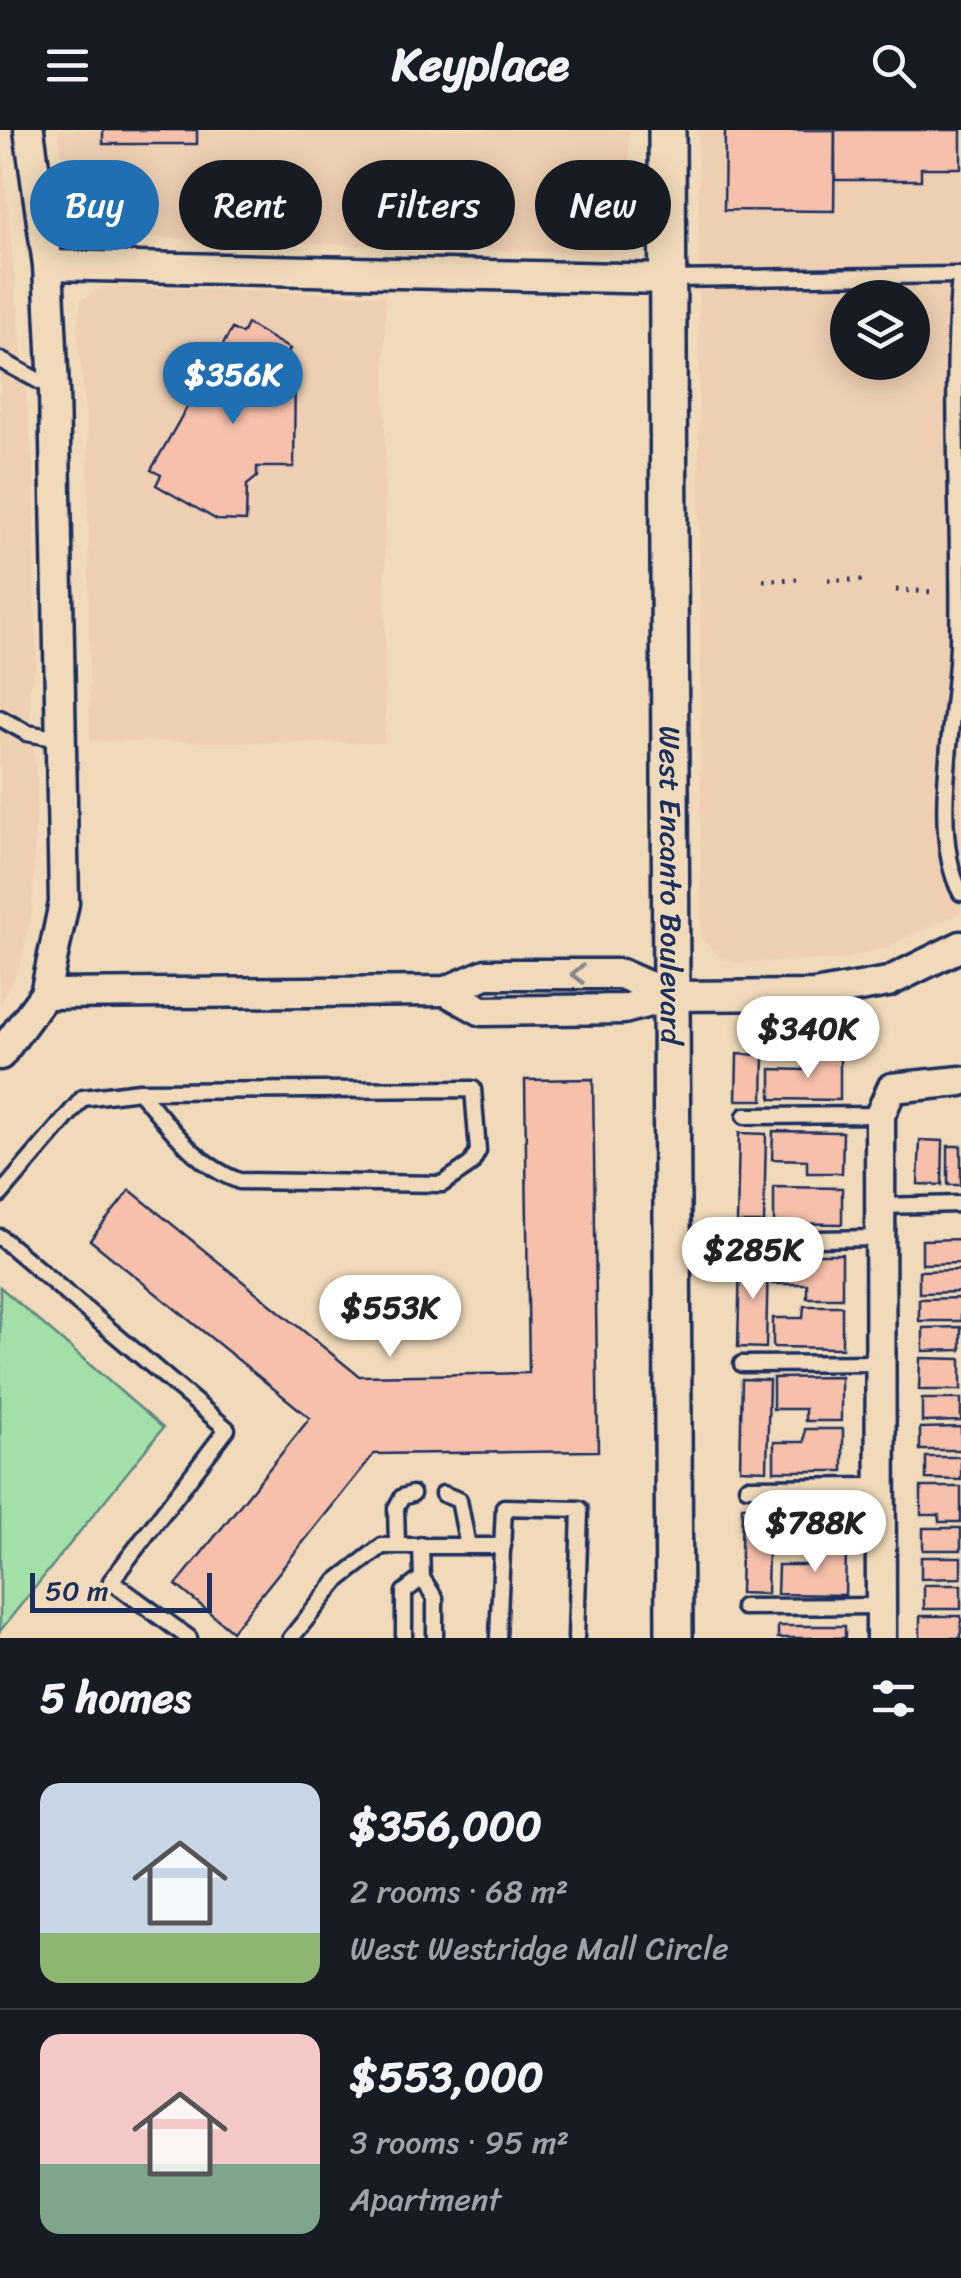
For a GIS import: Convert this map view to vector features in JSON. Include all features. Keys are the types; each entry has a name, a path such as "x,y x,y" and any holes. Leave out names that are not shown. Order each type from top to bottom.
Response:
{"street":[{"path":"0,1055 46,994 64,903 54,390 48,265 29,130"},
{"name":"West Encanto Boulevard","path":"667,130 674,1638"},
{"path":"48,265 668,278"},
{"path":"46,994 446,991 482,1011 624,1009 671,996 814,995 852,990 888,982 961,946"},
{"path":"881,1638 880,1115 892,1088 961,1082"}],"lane":[{"path":"668,278 960,275 957,713 945,786 950,847 961,893"},
{"path":"0,360 54,390"},
{"path":"0,718 27,733 60,739"},
{"path":"0,1196 83,1098 139,1091 473,1089 478,1151 471,1164 442,1184 239,1180 221,1174 193,1153 139,1091"},
{"path":"745,1116 880,1115"},
{"path":"880,1206 961,1204"},
{"path":"0,1237 226,1429 111,1581 189,1638"},
{"path":"743,1240 880,1238"},
{"path":"742,1364 881,1363"},
{"path":"747,1487 881,1486"},
{"path":"397,1543 396,1508 402,1497 412,1494"},
{"path":"443,1494 459,1500 468,1546"},
{"path":"498,1638 504,1507 580,1509 576,1638"},
{"path":"421,1545 422,1578 435,1598 435,1638"},
{"path":"291,1638 356,1562 382,1546 502,1546"},
{"path":"404,1638 404,1592 422,1578"},
{"path":"743,1607 881,1606"}],"path":[{"path":"763,580 801,579"},
{"path":"828,580 870,580"},
{"path":"896,590 934,592"}],"shaded area":[{"path":"0,130 34,474 36,666 29,690 37,785 32,911 19,967 0,1003"},
{"path":"59,130 629,130 629,160 535,160 535,250 613,250 609,254 499,250 515,250 515,160 342,160 342,244 322,244 322,160 179,160 179,238 159,238 159,160 61,160"},
{"path":"698,130 961,130 961,912 886,947 846,959 737,963 723,959 701,938"},
{"path":"102,286 385,295 385,743 90,741 88,441 77,327 81,300"}],"green space":[{"path":"0,1287 163,1428 0,1631"}],"building":[{"path":"103,130 197,130 197,144 103,144"},
{"path":"725,130 835,130 834,211 724,210"},
{"path":"835,130 961,130 961,168 921,168 921,180 835,180"},
{"path":"247,324 290,349 284,359 295,364 294,467 257,467 257,477 247,485 246,521 217,520 156,485 161,475 151,470 232,329 242,334"},
{"path":"737,1054 764,1055 763,1100 736,1100"},
{"path":"804,1057 840,1058 840,1100 771,1099 771,1069 804,1070"},
{"path":"593,1079 598,1451 374,1454 232,1631 176,1585 310,1418 90,1240 130,1190 359,1376 529,1373 525,1080"},
{"path":"773,1131 843,1132 842,1173 807,1173 807,1160 772,1159"},
{"path":"739,1133 766,1134 764,1223 737,1223"},
{"path":"920,1140 943,1141 942,1185 918,1184"},
{"path":"948,1146 961,1146 961,1185 948,1185"},
{"path":"774,1187 842,1188 842,1224 774,1223"},
{"path":"961,1239 961,1263 922,1264 922,1240"},
{"path":"772,1254 842,1254 842,1298 807,1298 807,1284 772,1284"},
{"path":"740,1257 768,1258 766,1348 738,1347"},
{"path":"961,1270 961,1292 919,1293 919,1271"},
{"path":"961,1298 961,1321 919,1321 919,1299"},
{"path":"804,1306 842,1306 842,1348 773,1347 773,1318 803,1318"},
{"path":"961,1327 961,1350 923,1351 923,1328"},
{"path":"920,1358 961,1359 961,1390 919,1390"},
{"path":"841,1377 841,1421 805,1421 805,1409 773,1409 773,1378"},
{"path":"742,1379 769,1380 767,1470 740,1469"},
{"path":"922,1399 961,1399 961,1421 922,1422"},
{"path":"961,1427 961,1450 920,1450 920,1428"},
{"path":"805,1429 843,1429 843,1471 774,1471 774,1442 804,1442"},
{"path":"926,1457 961,1457 961,1480 926,1479"},
{"path":"921,1487 961,1487 961,1522 939,1522 939,1515 921,1515"},
{"path":"776,1501 844,1502 843,1545 807,1544 808,1531 776,1531"},
{"path":"742,1506 769,1506 767,1594 740,1593"},
{"path":"923,1528 961,1528 961,1550 923,1550"},
{"path":"809,1550 846,1551 845,1595 777,1594 778,1565 809,1565"},
{"path":"921,1557 961,1557 961,1578 921,1579"},
{"path":"924,1585 961,1585 961,1609 924,1609"},
{"path":"920,1616 961,1616 961,1638 920,1638"},
{"path":"778,1626 845,1626 845,1638 778,1638"}]}
